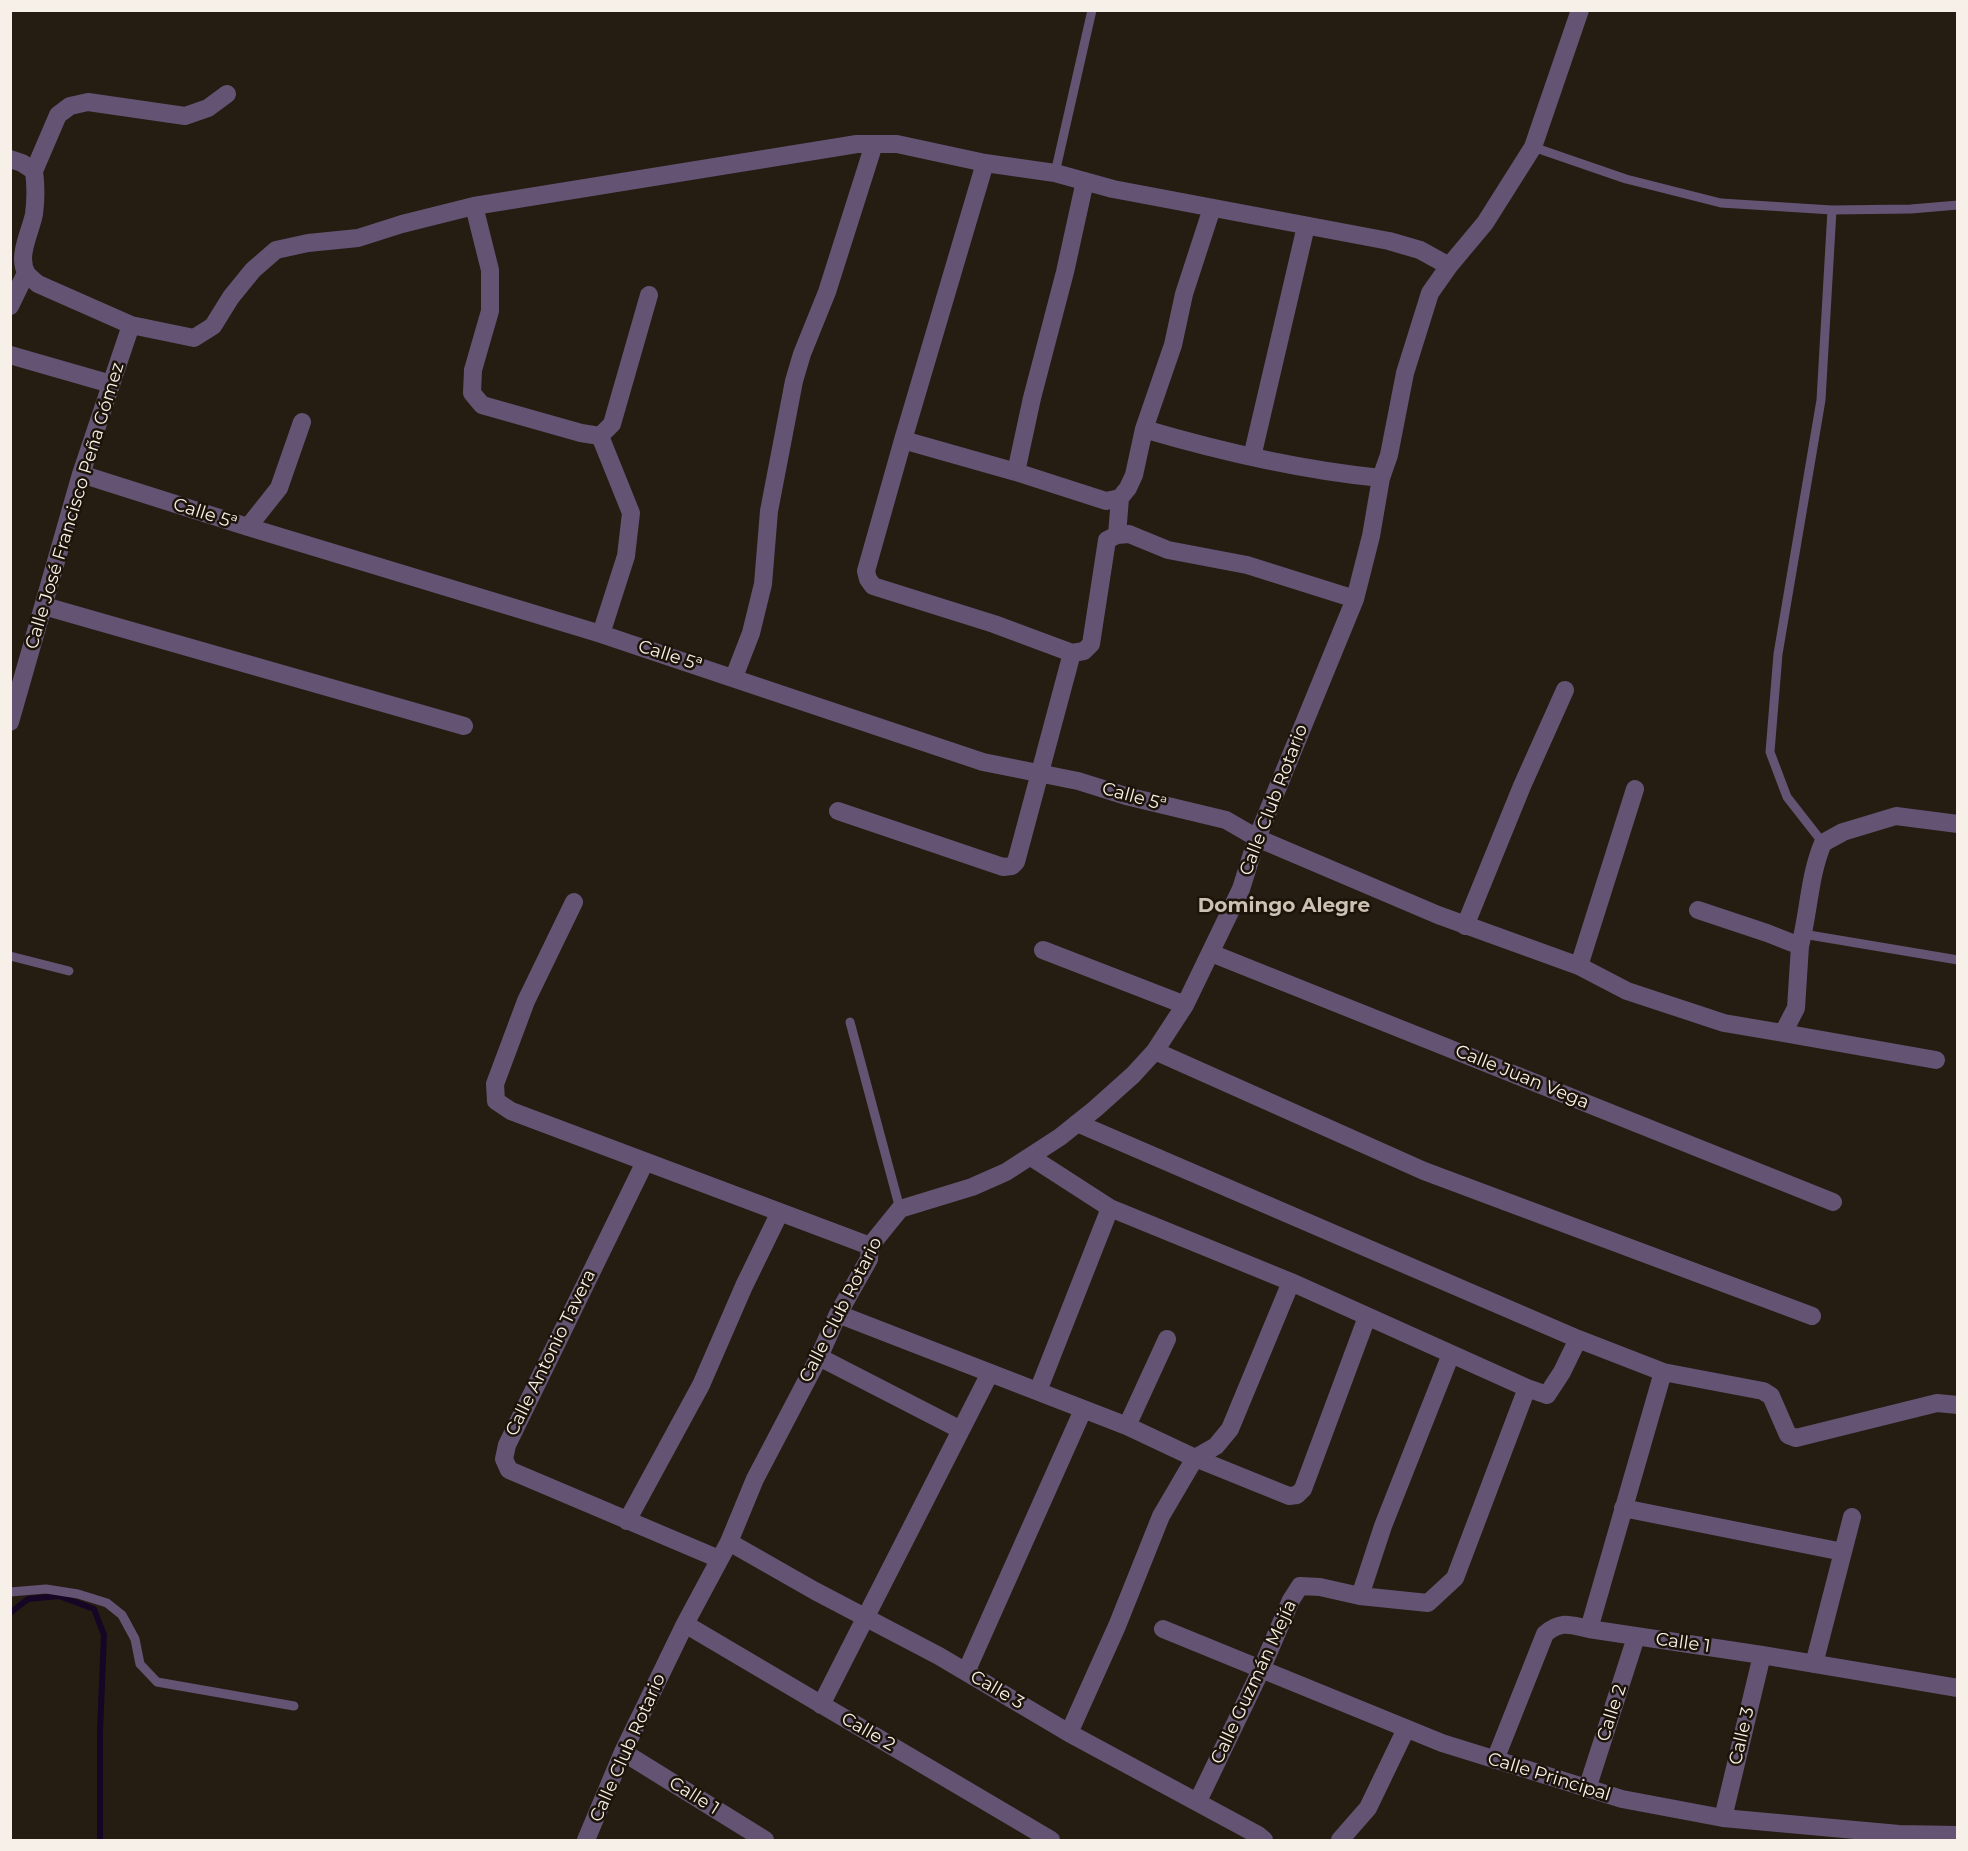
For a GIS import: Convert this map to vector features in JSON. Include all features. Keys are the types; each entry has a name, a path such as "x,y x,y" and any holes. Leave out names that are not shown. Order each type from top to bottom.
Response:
{"street":[{"name":"Calle Club Rotario","path":"586,1840 623,1752 685,1624 729,1542 755,1479 819,1357 838,1314 869,1259 870,1246 900,1209 972,1186 1006,1172 1031,1157 1077,1123 1133,1075 1155,1051 1185,1005 1241,889 1257,838 1355,599 1371,536 1381,478 1389,455 1405,373 1430,293 1485,223 1533,147 1580,10"},
{"path":"227,94 208,108 185,116 88,102 70,106 58,115 34,171 37,187 34,215 25,245 23,261 26,273 38,284 131,325 194,338 213,326 231,297 253,270 276,250 308,243 358,238 474,206 858,144 897,144 985,163 1055,173 1113,189 1389,241 1420,250 1449,266"},
{"path":"734,677 751,633 763,584 769,511 794,381 802,354 827,292 874,144"},
{"path":"10,159 34,171"},
{"path":"985,163 866,571 873,586 994,624 1072,653 1084,651 1091,644 1107,540 1117,535 1129,534 1168,550 1247,565 1355,599"},
{"path":"1016,472 1085,181"},
{"path":"474,206 490,270 490,311 472,370 472,393 482,405 581,433 600,436"},
{"path":"1117,535 1120,498 1134,475 1144,429 1173,345 1184,294 1212,208"},
{"path":"1252,457 1306,226"},
{"path":"10,306 26,273"},
{"path":"600,436 612,424 649,295"},
{"name":"Calle José Francisco Peña Gómez","path":"10,722 81,474 131,325"},
{"path":"10,355 111,384"},
{"path":"248,527 279,488 302,423"},
{"path":"1144,429 1204,447 1252,457 1332,473 1381,478"},
{"path":"600,436 631,513 626,556 601,634"},
{"path":"903,440 1016,472 1106,501 1120,498"},
{"name":"Calle 5ª","path":"81,474 601,634 983,762 1078,781 1126,796 1226,820 1257,838 1465,926 1579,966 1627,991 1724,1023 1936,1060"},
{"path":"44,606 464,726"},
{"path":"838,811 1003,867 1012,866 1016,862 1072,653"},
{"path":"1465,926 1522,786 1565,690"},
{"path":"1579,966 1635,789"},
{"path":"1783,1033 1796,1008 1801,940 1813,872 1823,843 1843,832 1896,816 1958,825"},
{"path":"574,902 526,1001 495,1084 496,1101 511,1111 870,1246"},
{"path":"1698,910 1767,933 1801,940"},
{"path":"1043,950 1185,1005"},
{"name":"Calle Juan Vega","path":"1211,953 1833,1202"},
{"path":"1155,1051 1424,1171 1812,1316"},
{"path":"1077,1123 1578,1339 1663,1372 1763,1391 1771,1396 1788,1435 1796,1438 1937,1403 1958,1405"},
{"path":"1031,1157 1110,1208 1291,1282 1547,1395 1562,1372 1578,1339"},
{"name":"Calle Antonio Tavera","path":"645,1162 507,1445 504,1458 509,1470 719,1559"},
{"path":"1038,1391 1110,1208"},
{"path":"627,1521 701,1385 748,1277 780,1212"},
{"path":"1069,1733 1117,1626 1161,1516 1195,1458 1216,1446 1230,1429 1291,1282"},
{"path":"838,1314 1126,1426 1195,1458 1289,1496 1297,1495 1303,1489 1367,1317"},
{"path":"1126,1426 1167,1339"},
{"path":"1451,1354 1383,1526 1360,1596 1428,1603 1455,1578 1527,1388"},
{"path":"819,1357 962,1430"},
{"path":"1589,1629 1663,1372"},
{"path":"821,1705 990,1373"},
{"path":"966,1672 1083,1410"},
{"path":"1623,1508 1843,1552"},
{"path":"1814,1664 1852,1517"},
{"name":"Calle 3","path":"729,1542 966,1672 1069,1733 1198,1801 1264,1840"},
{"name":"Calle Guzmán Mejía","path":"1198,1801 1261,1670 1291,1600 1300,1586 1320,1587 1360,1596"},
{"name":"Calle 2","path":"685,1624 1051,1840"},
{"name":"Calle 1","path":"1495,1760 1545,1634 1555,1625 1567,1624 1958,1688"},
{"name":"Calle Principal","path":"1163,1629 1406,1729 1622,1800 1723,1818 1899,1834 1958,1835"},
{"name":"Calle 2","path":"1587,1789 1636,1637"},
{"name":"Calle 3","path":"1723,1818 1762,1655"},
{"path":"1340,1840 1368,1808 1406,1729"},
{"name":"Calle 1","path":"623,1752 765,1840"}],"lane":[{"path":"1055,173 1092,10"},
{"path":"1533,147 1626,179 1720,203 1832,210 1911,209 1958,205"},
{"path":"1823,843 1787,797 1770,752 1778,654 1821,400 1832,210"},
{"path":"1801,940 1958,960"},
{"path":"10,956 69,971"},
{"path":"850,1022 900,1209"},
{"path":"10,1592 46,1589 78,1594 107,1603 122,1615 135,1639 140,1664 157,1682 294,1706"}],"waterway":[{"path":"10,1613 28,1599 59,1596 94,1609 104,1635 100,1731 100,1840"}],"district":[{"name":"Domingo Alegre","path":"1284,906"}]}
